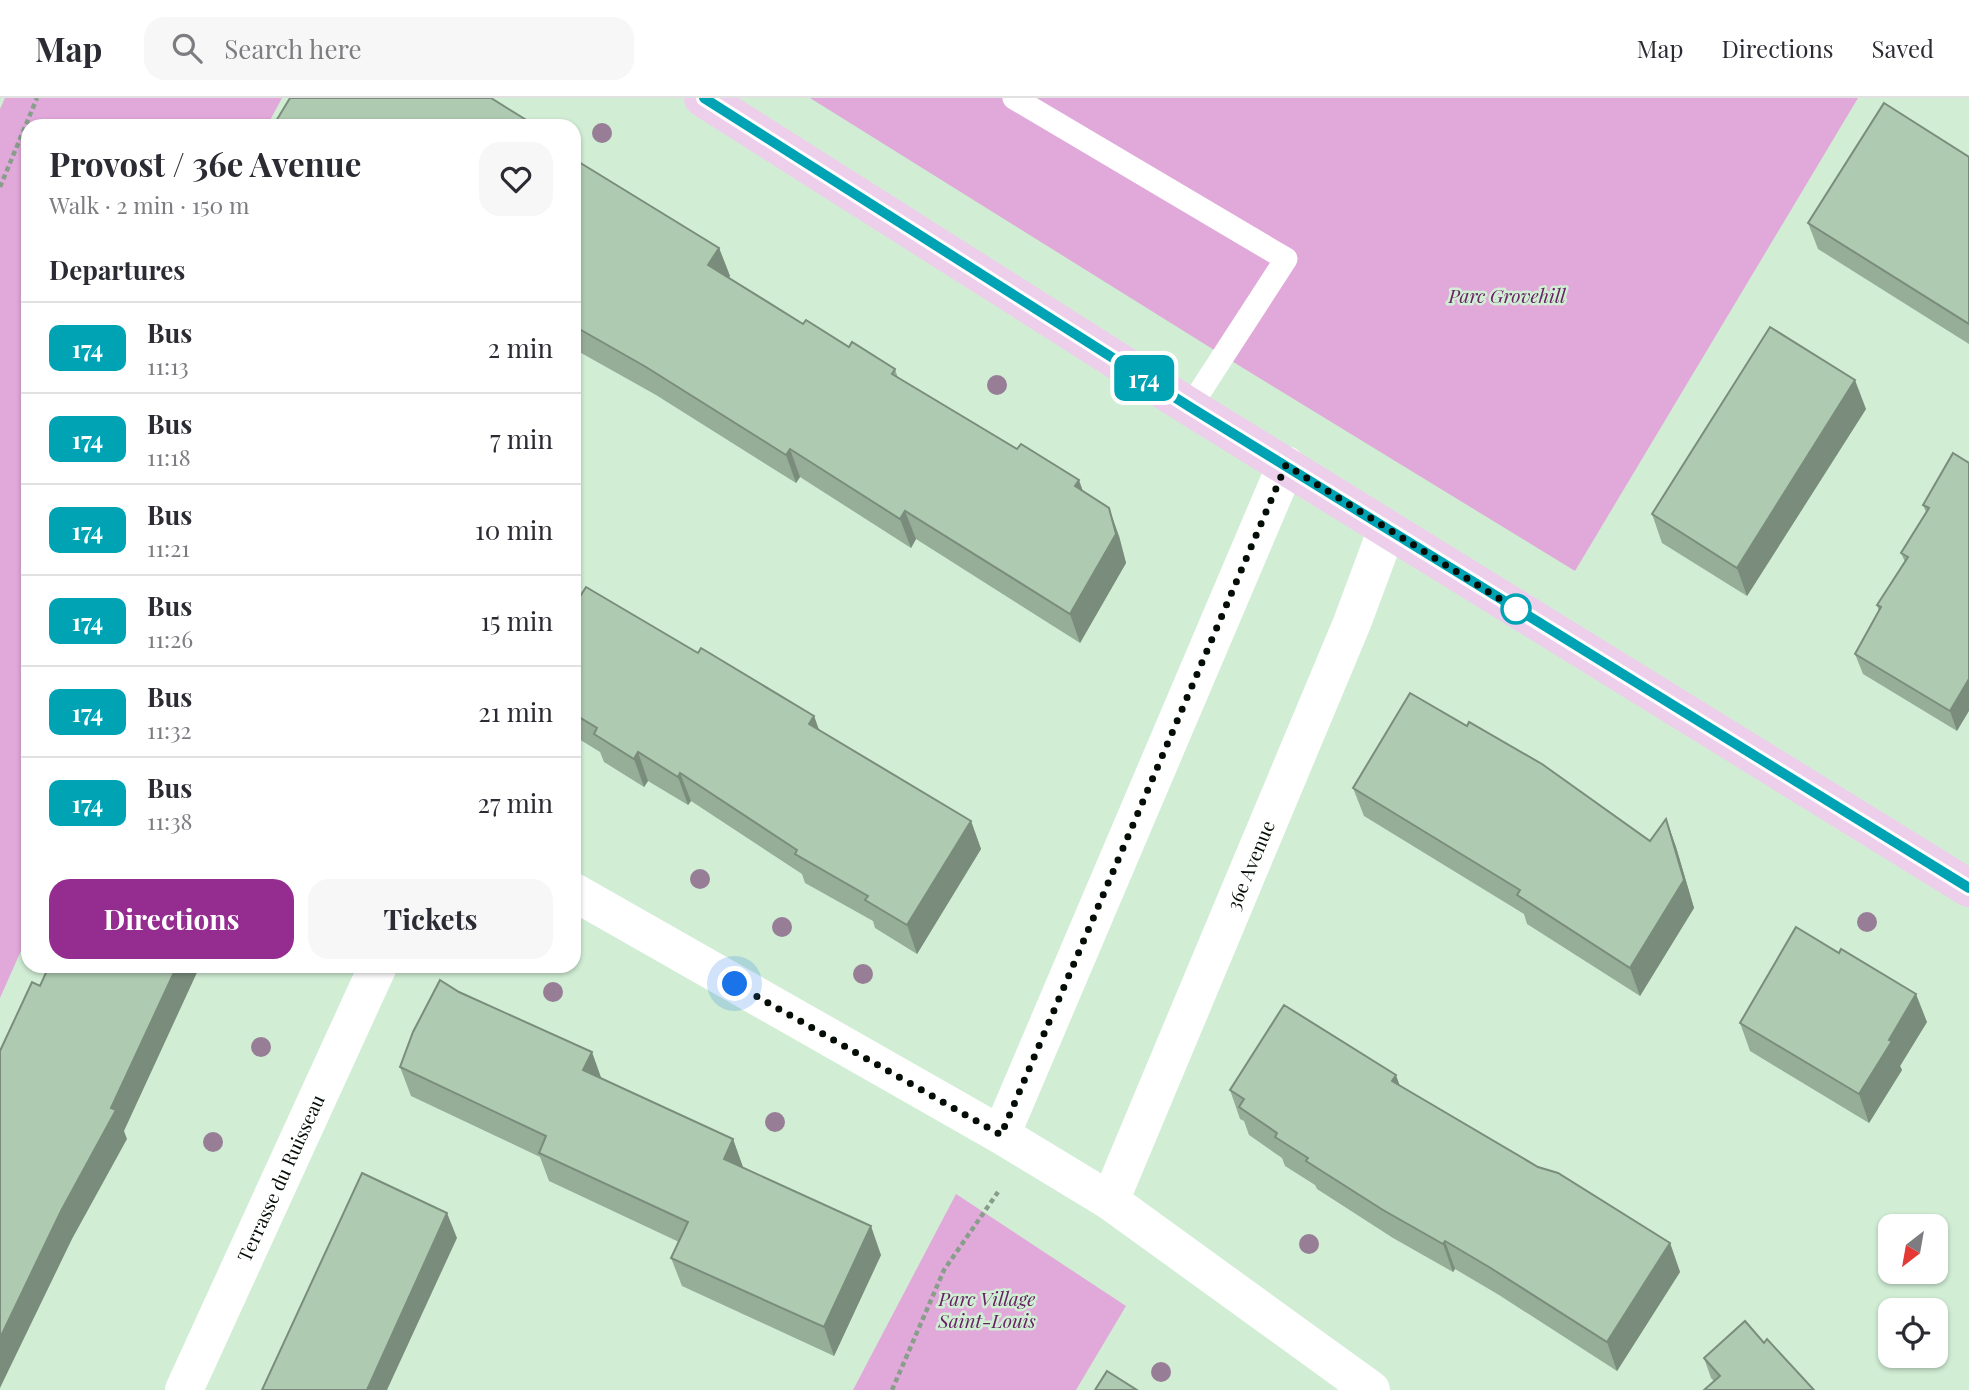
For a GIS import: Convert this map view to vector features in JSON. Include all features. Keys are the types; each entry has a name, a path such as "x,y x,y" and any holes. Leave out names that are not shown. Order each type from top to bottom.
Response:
{"street":[{"path":"704,98 1190,407 1969,888"},
{"path":"1014,1143 1286,465"},
{"name":"36e Avenue","path":"1110,1201 1346,636 1387,529"},
{"path":"581,896 1014,1143 1110,1201 1371,1390"},
{"name":"Terrasse du Ruisseau","path":"184,1390 375,973"}],"lane":[{"path":"1014,98 1286,258 1190,407"}],"path":[{"path":"28,119 37,98"},
{"path":"0,187 21,136"},
{"path":"892,1390 944,1270 1014,1143"}],"green space":[{"path":"5,98 282,98 271,119 21,119 21,951 0,998 0,109"},
{"name":"Parc Grovehill","path":"810,98 1858,98 1575,571"},
{"name":"Parc Village Saint-Louis","path":"956,1194 1126,1306 1076,1390 853,1390"}],"building":[{"path":"290,98 491,98 525,119 277,119"},
{"path":"1884,103 1969,157 1969,324 1808,223"},
{"path":"581,163 719,248 708,265 803,324 806,320 849,347 852,342 895,369 892,374 1017,449 1021,444 1079,480 1075,486 1109,508 1116,534 1070,614 905,511 900,519 790,449 786,455 646,367 581,330"},
{"path":"1770,327 1855,380 1737,568 1652,514"},
{"path":"1953,453 1969,463 1969,679 1950,711 1855,654 1881,607 1877,605 1908,557 1901,553 1929,508 1923,505"},
{"path":"586,587 698,653 701,648 814,716 809,724 971,821 907,925 865,900 868,896 795,854 797,850 680,773 678,777 638,752 634,759 594,734 597,728 581,718 581,595"},
{"path":"1410,693 1467,726 1469,722 1542,764 1650,841 1666,819 1684,880 1630,968 1517,895 1520,890 1353,788"},
{"path":"1796,927 1839,953 1841,949 1916,994 1889,1040 1892,1041 1859,1094 1740,1023"},
{"path":"46,973 174,973 111,1108 116,1110 61,1211 0,1338 0,1051 32,982 40,986"},
{"path":"440,980 459,992 592,1052 583,1070 733,1139 724,1159 871,1226 824,1327 671,1258 688,1222 539,1153 546,1136 400,1067 413,1032"},
{"path":"1284,1005 1396,1075 1392,1081 1538,1167 1558,1173 1670,1243 1607,1342 1489,1267 1383,1210 1306,1161 1308,1158 1275,1137 1277,1133 1239,1107 1244,1099 1230,1090"},
{"path":"362,1173 447,1213 367,1390 262,1390"},
{"path":"1745,1321 1764,1343 1767,1339 1814,1390 1704,1390 1720,1376 1704,1358"},
{"path":"1107,1371 1137,1390 1095,1390"}],"bus line":[{"name":"174","path":"704,98 1190,407 1969,888"}],"route":[{"path":"735,984 1001,1135 1286,465 1516,609"}]}
